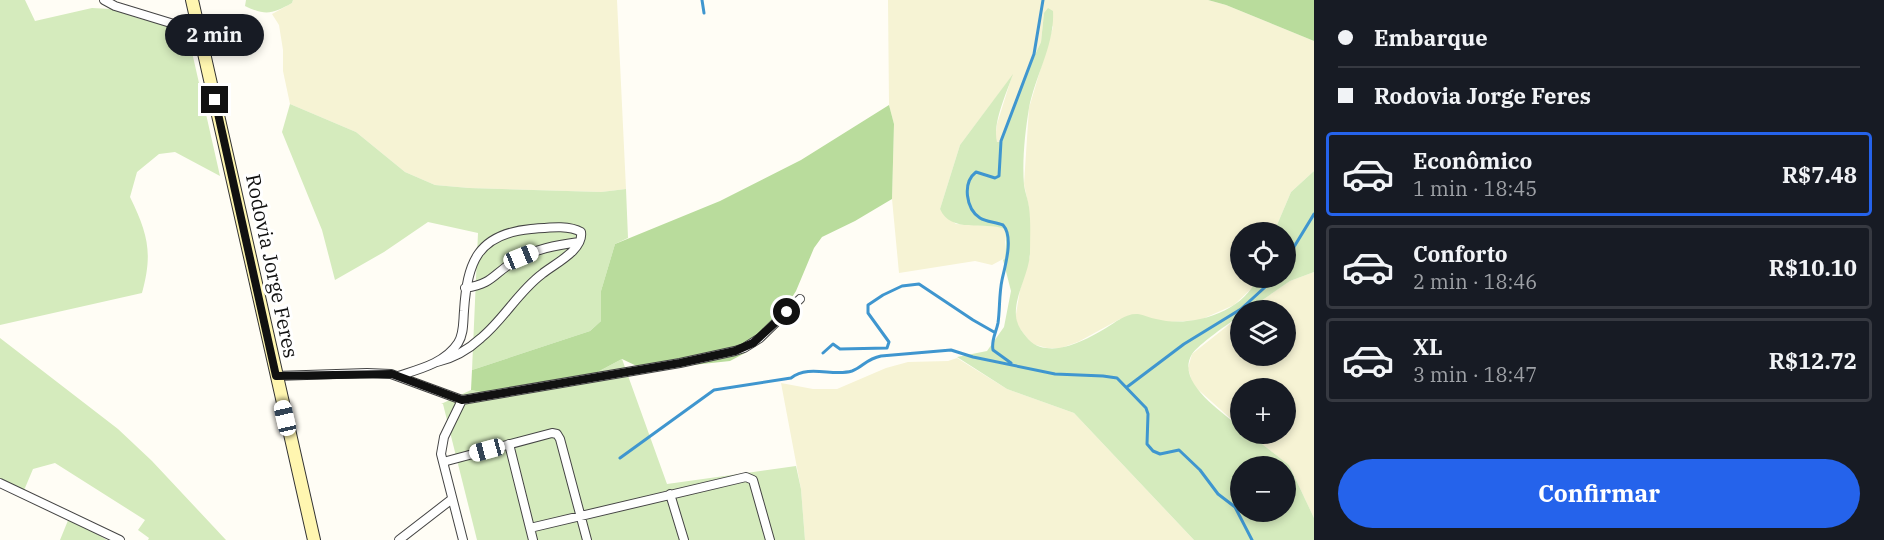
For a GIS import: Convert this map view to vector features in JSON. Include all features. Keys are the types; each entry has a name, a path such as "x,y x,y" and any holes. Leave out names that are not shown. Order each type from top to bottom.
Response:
{"main road":[{"name":"Rodovia Jorge Feres","path":"192,0 314,540"}],"street":[{"path":"104,0 115,6 200,32"},
{"path":"398,376 463,353 482,338 537,277 568,254 579,242 581,231 574,228 518,230 497,236 478,255 467,274 463,329 460,340 451,352 437,362"},
{"path":"465,288 489,282 513,262 534,252 579,242"},
{"path":"276,376 378,373 398,376 462,400 680,363 735,351 760,338 800,299"},
{"path":"462,400 442,442 443,462 463,540"},
{"path":"443,462 552,433 557,434 587,540"},
{"path":"509,444 533,540"},
{"path":"530,528 740,477 749,477 753,480 770,540"},
{"path":"0,483 120,540"},
{"path":"670,494 684,540"},
{"path":"399,540 452,498"}],"shaded area":[{"path":"293,0 617,0 626,189 601,192 469,188 435,185 405,172 356,132 290,104 283,71 283,50 279,25 272,14 292,3"},
{"path":"888,0 1208,0 1226,5 1314,41 1314,171 1291,192 1278,222 1230,222 1230,288 1252,288 1239,300 1230,300 1230,307 1200,320 1170,322 1120,319 1078,342 1061,348 1047,348 1032,344 1015,320 1020,290 1030,256 1029,208 1024,184 1029,108 1053,27 1044,13 1041,42 1022,82 1001,142 995,139 997,124 1012,76 960,145 940,209 956,224 997,226 1005,229 1005,258 992,265 975,261 899,273 892,199 894,124 889,105"},
{"path":"1314,272 1314,518 1296,480 1296,456 1277,456 1262,444 1296,444 1296,378 1230,378 1230,418 1193,385 1188,368 1192,354 1230,324 1230,366 1296,366 1296,300 1262,300 1280,288 1296,288 1296,279"},
{"path":"957,358 1007,389 1074,413 1194,540 805,540 801,489 781,383 813,389 837,389 886,368 908,362 948,361"}],"green space":[{"path":"0,0 25,0 35,21 92,8 111,9 187,30 220,176 175,152 159,154 137,172 130,197 145,233 147,244 147,266 142,293 0,325"},
{"path":"246,0 293,0 285,7 264,12 245,6"},
{"path":"1208,0 1314,0 1314,41 1226,5"},
{"path":"1048,8 1053,11 1051,36 1032,96 1026,127 1023,176 1030,213 1030,253 1016,305 1018,325 1036,345 1061,348 1092,336 1125,316 1138,314 1154,319 1184,321 1214,315 1230,308 1230,323 1192,354 1188,365 1190,375 1195,385 1212,405 1230,419 1230,444 1262,444 1277,456 1230,456 1230,522 1296,522 1296,480 1314,518 1314,540 1194,540 1074,413 1007,389 957,357 987,351 1004,327 1011,291 1003,260 1005,258 1005,229 952,222 940,209 960,145 1013,74 997,126 997,142 1001,142 1022,82 1041,42 1044,13"},
{"path":"290,104 356,132 405,172 435,185 601,192 626,189 628,238 615,244 601,291 601,321 590,331 472,370 478,233 428,222 384,252 335,280 322,230 282,132"},
{"path":"889,105 894,124 892,199 822,237 814,248 796,291 785,308 745,353 730,361 665,368 643,369 622,359 573,385 491,394 471,390 472,370 590,331 601,321 601,291 615,244 720,201 801,160"},
{"path":"1314,171 1314,272 1296,279 1296,222 1278,222 1291,192"},
{"path":"1251,288 1280,288 1262,300 1240,300"},
{"path":"0,338 118,429 152,461 226,540 148,540 149,538 138,530 145,520 55,463 33,469 22,495 0,483"},
{"path":"622,359 667,484 796,466 801,489 805,540 477,540 443,404 441,404 471,390 491,394 573,385"},
{"path":"69,518 107,540 60,540"}],"waterway":[{"path":"702,0 704,13"},
{"path":"1011,363 993,350 1001,285 1008,252 1008,237 1003,225 982,219 975,214 969,202 967,189 976,172 995,178 999,176 1001,141 1034,54 1043,0"},
{"path":"1296,244 1314,214"},
{"path":"823,353 833,344 840,349 887,348 889,342 868,313 868,305 902,286 919,284 994,332"},
{"path":"1127,387 1184,344 1241,309 1264,288"},
{"path":"620,458 714,390 791,378 805,372 852,371 881,356 951,350 973,357 1055,374 1117,378 1146,408 1148,414 1147,444 1153,451 1160,454 1179,450 1200,470 1218,494 1235,507 1252,540"}],"route":[{"path":"215,100 276,376 392,374 462,400 680,363 735,351 760,338 787,312"}]}
